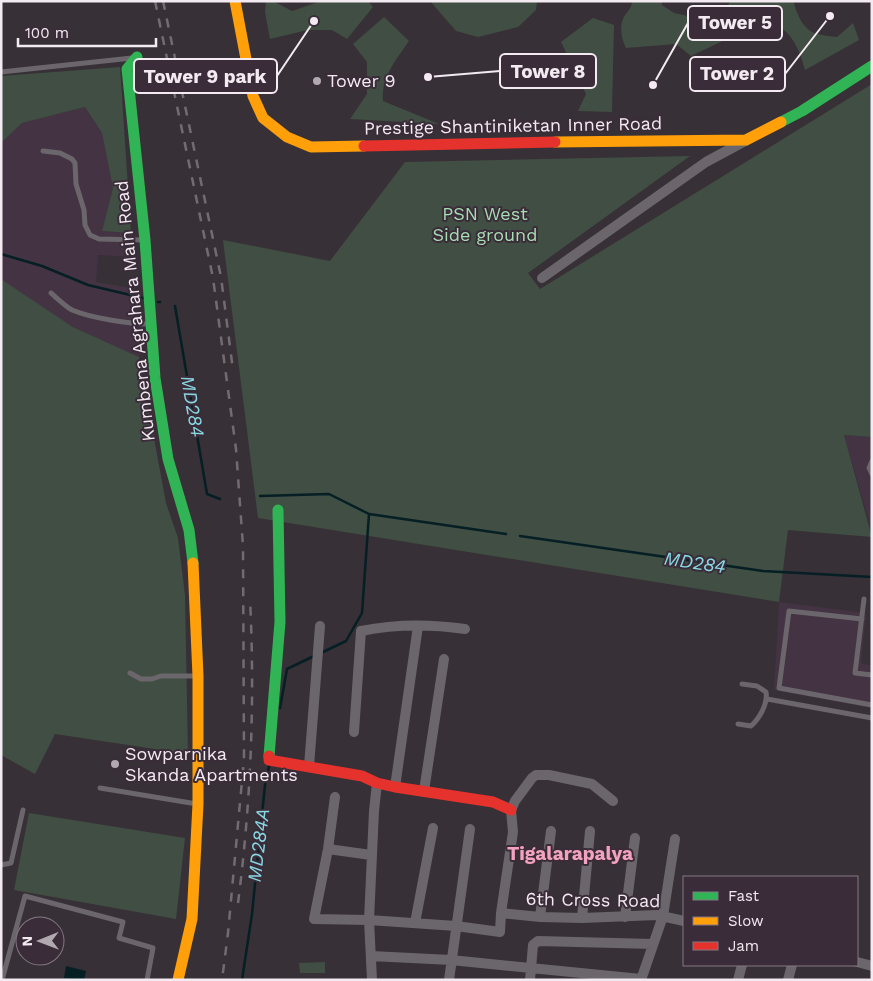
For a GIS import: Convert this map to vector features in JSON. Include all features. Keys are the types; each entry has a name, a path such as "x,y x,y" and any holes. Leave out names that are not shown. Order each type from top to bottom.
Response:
{"street":[{"name":"Prestige Shantiniketan Inner Road","path":"234,1 253,96 263,118 287,137 311,147 746,140 802,111 872,66"},
{"name":"Kumbena Agrahara Main Road","path":"137,57 127,69 145,240 155,378 168,459 189,530 194,572 198,676 198,804 192,919 178,980"},
{"path":"542,278 706,162 746,140"},
{"path":"278,510 280,622 269,760 362,776 376,783 394,787 493,802 511,810"},
{"path":"354,732 361,631 382,626 438,625 464,629"},
{"path":"309,766 320,626"},
{"path":"394,787 418,626"},
{"path":"424,791 444,659"},
{"path":"501,913 512,832 511,810 528,783 536,775 558,776 592,784 613,801"},
{"path":"372,980 369,920 376,783"},
{"path":"335,797 328,849 371,855"},
{"path":"415,923 433,828"},
{"path":"449,980 470,829"},
{"path":"582,918 590,831"},
{"path":"540,918 551,832"},
{"path":"625,916 635,838"},
{"path":"371,956 451,960 641,980 663,916 675,838"},
{"name":"6th Cross Road","path":"328,849 314,919 415,923 500,932 501,913 540,918 657,914 683,921"},
{"path":"530,980 533,945 538,941 653,944"},
{"path":"858,962 872,966"},
{"path":"738,980 742,966"},
{"path":"788,980 792,966"}],"lane":[{"path":"1,72 137,57"},
{"path":"42,151 60,153 72,159 75,163 76,184 84,210 85,226 90,235 99,239 145,240"},
{"path":"51,293 71,309 77,311 136,324 150,324"},
{"path":"872,461 869,468 872,474"},
{"path":"864,599 855,673 872,675"},
{"path":"862,619 789,611 779,688 872,705"},
{"path":"130,673 141,679 198,676"},
{"path":"738,724 752,726 758,720 767,699 766,692 758,686 742,684"},
{"path":"767,699 872,718"},
{"path":"100,788 198,804"},
{"path":"1,865 11,863 23,810"},
{"path":"2,980 25,896 123,922 119,938 153,948 147,980"}],"shaded area":[{"path":"85,107 102,133 113,188 102,231 131,233 132,257 98,255 96,282 132,288 142,326 144,326 145,339 139,357 73,327 1,279 1,143 22,123"},
{"path":"844,435 872,437 872,532"},
{"path":"779,602 866,613 861,663 872,666 872,708 774,690"}],"green space":[{"path":"266,1 273,1 292,11 321,1 368,1 373,7 347,39 332,30 308,30 270,39 265,12"},
{"path":"430,1 537,1 536,10 518,27 478,37 456,31"},
{"path":"632,1 662,1 662,5 674,13 697,18 717,9 729,38 691,56 676,44 626,48 622,38 621,26"},
{"path":"730,1 794,1 802,23 810,31 819,35 837,37 853,23 859,40 805,70 799,51 783,29 775,25 766,24 747,27 736,32 727,7"},
{"path":"384,17 409,41 387,76 384,84 383,101 439,124 350,119 367,94 367,62 353,44"},
{"path":"593,18 614,25 612,112 578,111 586,94 561,42"},
{"path":"120,67 131,233 102,231 113,188 102,133 85,107 22,123 1,143 1,76"},
{"name":"PSN West Side ground","path":"872,84 872,437 844,435 872,537 788,530 779,602 258,518 223,240 330,261 405,162 690,156 528,273 540,289"},
{"path":"1,279 73,327 139,357 166,503 178,538 185,595 188,754 55,734 35,774 1,755"},
{"path":"29,813 185,838 176,919 14,890"},
{"path":"325,962 325,973 300,973 299,963"}],"water":[{"path":"66,966 86,971 84,980 64,978"}],"waterway":[{"name":"MD284","path":"1,254 42,266 88,285 143,298"},
{"name":"MD284","path":"175,306 207,494 220,499"},
{"name":"MD284","path":"260,496 329,494 369,514 506,534"},
{"name":"MD284A","path":"321,653 346,641 362,613 369,514"},
{"name":"MD284","path":"520,536 763,571 872,577"},
{"name":"MD284A","path":"280,708 287,669 316,655"},
{"name":"MD284A","path":"242,980 252,914 265,785 269,766"}],"railway":[{"path":"155,1 213,278 236,449 243,546 244,759 222,980"},
{"path":"163,1 221,277 233,370"},
{"path":"238,903 251,751 250,599"}],"traffic: fast":[{"path":"137,57 127,69 145,240 155,378 168,459 189,530 193,563"},
{"path":"781,122 802,111 872,66"},
{"path":"269,756 280,622 278,510"}],"traffic: slow":[{"path":"235,1 253,96 263,118 287,137 311,147 364,146"},
{"path":"555,142 746,140 781,122"},
{"path":"178,980 192,919 198,804 198,676 193,563"}],"traffic: jam":[{"path":"364,146 555,142"},
{"path":"269,756 269,760 362,776 377,783 395,787 493,802 511,810"}],"place":[{"name":"Tower 2","path":"830,16"},
{"name":"Tower 9 park","path":"314,21"},
{"name":"Tower 8","path":"428,77"},
{"name":"Tower 9","path":"317,81"},
{"name":"Tower 5","path":"653,85"},
{"name":"Sowparnika Skanda Apartments","path":"115,764"}],"district":[{"name":"Tigalarapalya","path":"570,853"}]}
